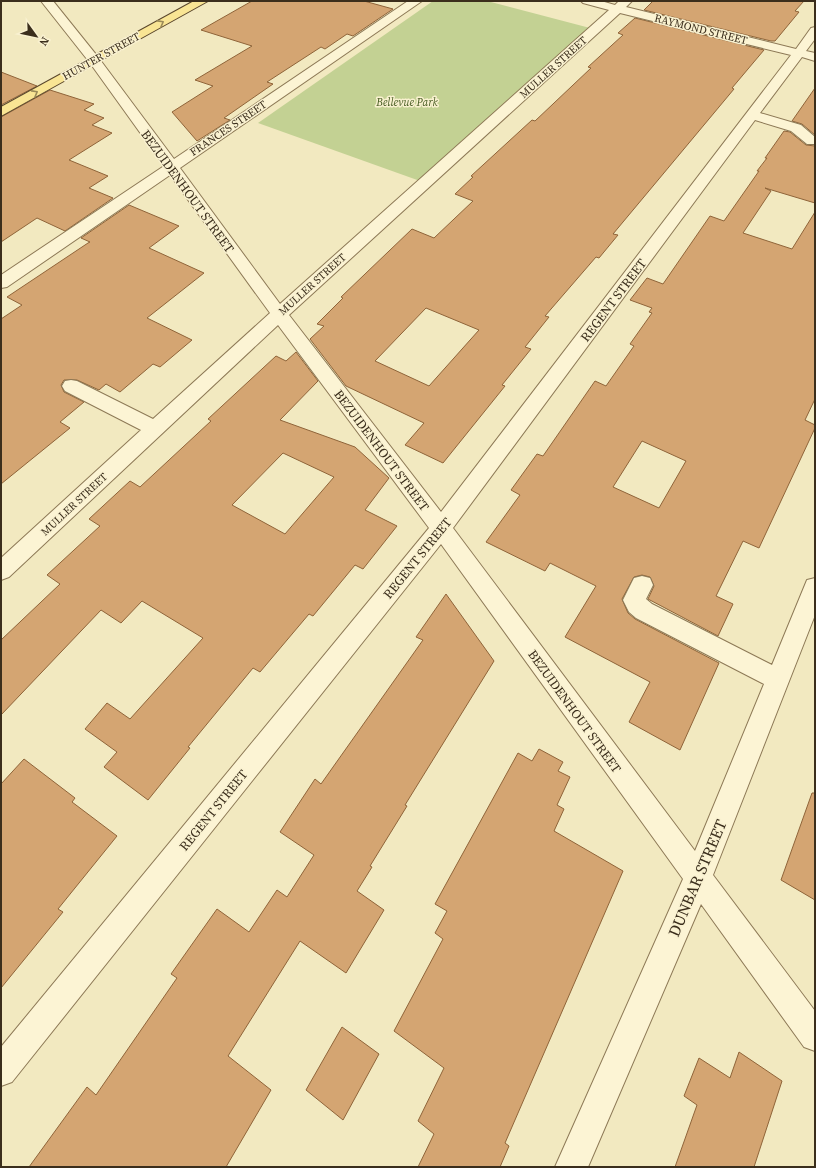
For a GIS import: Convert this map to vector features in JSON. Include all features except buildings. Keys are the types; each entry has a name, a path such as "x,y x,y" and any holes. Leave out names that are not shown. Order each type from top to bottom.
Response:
{"main road":[{"name":"HUNTER STREET","path":"1,112 202,1"}],"street":[{"name":"BEZUIDENHOUT STREET","path":"47,1 94,60 170,167 441,528 815,1036"},
{"name":"FRANCES STREET","path":"1,283 416,1"},
{"name":"RAYMOND STREET","path":"587,1 622,5 806,55"},
{"name":"MULLER STREET","path":"1,571 279,314 622,5"},
{"name":"REGENT STREET","path":"1,1071 441,528 751,115 806,55 815,31"},
{"path":"751,115 796,128 812,141"},
{"path":"71,386 155,429"},
{"path":"642,585 634,600 637,605 644,610 777,679"},
{"name":"DUNBAR STREET","path":"572,1167 698,878 815,587"}],"green space":[{"name":"Bellevue Park","path":"433,1 487,1 590,28 420,181 258,123"}]}
